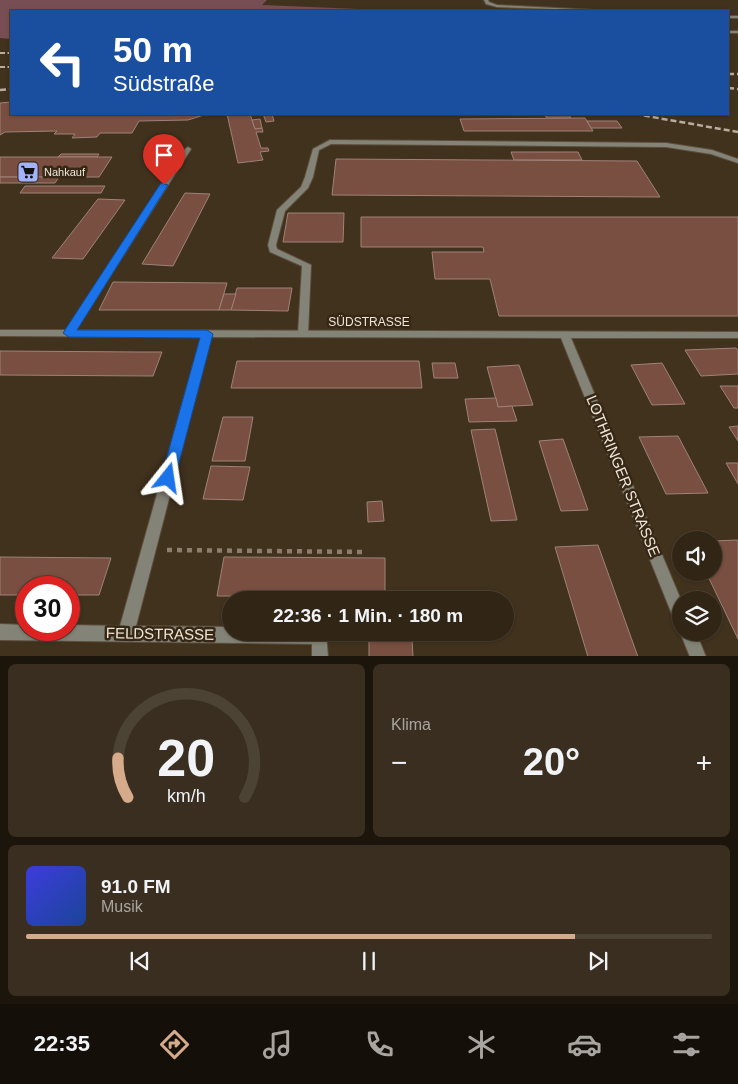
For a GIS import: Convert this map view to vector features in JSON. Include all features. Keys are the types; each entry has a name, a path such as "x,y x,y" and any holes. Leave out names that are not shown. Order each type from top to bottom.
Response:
{"street":[{"path":"486,0 487,3 497,6 589,10"},
{"path":"303,334 307,265 273,250 272,245 281,210 304,188 316,150 330,142 666,145 712,152 738,161"},
{"path":"69,333 188,149"},
{"name":"SÜDSTRASSE","path":"0,333 738,335"},
{"path":"126,633 207,334"},
{"name":"LOTHRINGER STRASSE","path":"565,335 672,595"},
{"name":"FELDSTRASSE","path":"0,632 320,636 320,656"},
{"path":"692,641 698,656"}],"path":[{"path":"149,550 366,552"}],"shaded area":[{"path":"0,0 267,0 262,5 359,9 10,10 10,39 0,38"}],"building":[{"path":"10,102 10,115 204,115 188,120 139,121 132,133 100,133 97,137 72,138 75,134 54,134 57,131 5,132 0,135 0,103"},
{"path":"227,115 250,115 255,129 262,128 263,132 256,132 261,148 268,148 269,151 260,152 263,160 238,163"},
{"path":"263,115 272,115 274,121 266,122"},
{"path":"545,115 569,115 571,118 547,118"},
{"path":"585,118 593,131 464,131 460,119"},
{"path":"260,119 262,128 255,129 252,120"},
{"path":"587,121 617,121 622,128 591,128"},
{"path":"511,152 578,152 582,160 514,160"},
{"path":"61,154 99,154 97,157 58,157"},
{"path":"0,157 112,157 99,177 0,177"},
{"path":"336,159 637,161 660,197 332,195"},
{"path":"0,177 59,177 55,183 0,183"},
{"path":"25,186 105,186 101,193 20,193"},
{"path":"185,193 210,194 173,266 142,264"},
{"path":"98,199 125,200 83,259 52,258"},
{"path":"288,213 344,213 343,242 283,242"},
{"path":"361,217 738,217 738,316 499,316 490,279 435,279 432,252 484,252 483,247 361,247"},
{"path":"113,282 227,283 219,310 99,310"},
{"path":"237,288 292,288 288,311 231,310"},
{"path":"224,294 236,294 231,310 219,310"},
{"path":"736,348 738,351 738,374 701,376 685,350"},
{"path":"0,351 162,352 153,376 0,375"},
{"path":"237,361 419,361 422,388 231,388"},
{"path":"432,363 455,363 458,378 434,378"},
{"path":"662,363 685,404 652,405 631,365"},
{"path":"519,365 533,405 498,407 487,367"},
{"path":"720,386 738,386 738,408 734,408"},
{"path":"496,398 498,407 512,406 517,421 469,422 465,399"},
{"path":"223,417 253,417 245,461 212,461"},
{"path":"738,426 738,441 729,427"},
{"path":"495,429 517,520 491,521 471,430"},
{"path":"678,436 708,493 666,494 639,437"},
{"path":"563,439 588,510 561,511 539,441"},
{"path":"726,463 738,463 738,484"},
{"path":"211,466 250,467 243,500 203,499"},
{"path":"382,501 384,521 368,522 367,502"},
{"path":"737,540 738,542 738,639 722,606 722,591 715,591 710,581 722,581 722,541"},
{"path":"598,545 638,656 588,656 555,547"},
{"path":"0,557 111,558 99,595 80,595 80,576 15,576 15,595 0,595"},
{"path":"224,557 385,558 385,591 222,591 222,596 217,596"},
{"path":"369,641 412,641 413,656 369,656"}],"railway":[{"path":"0,53 10,53"},
{"path":"0,67 10,67"},
{"path":"729,74 738,74"},
{"path":"729,88 738,89"},
{"path":"0,90 10,89"},
{"path":"641,115 738,132"}],"place":[{"name":"Nahkauf","path":"28,172"}],"route":[{"path":"164,185 69,333 207,334 168,478"}]}
